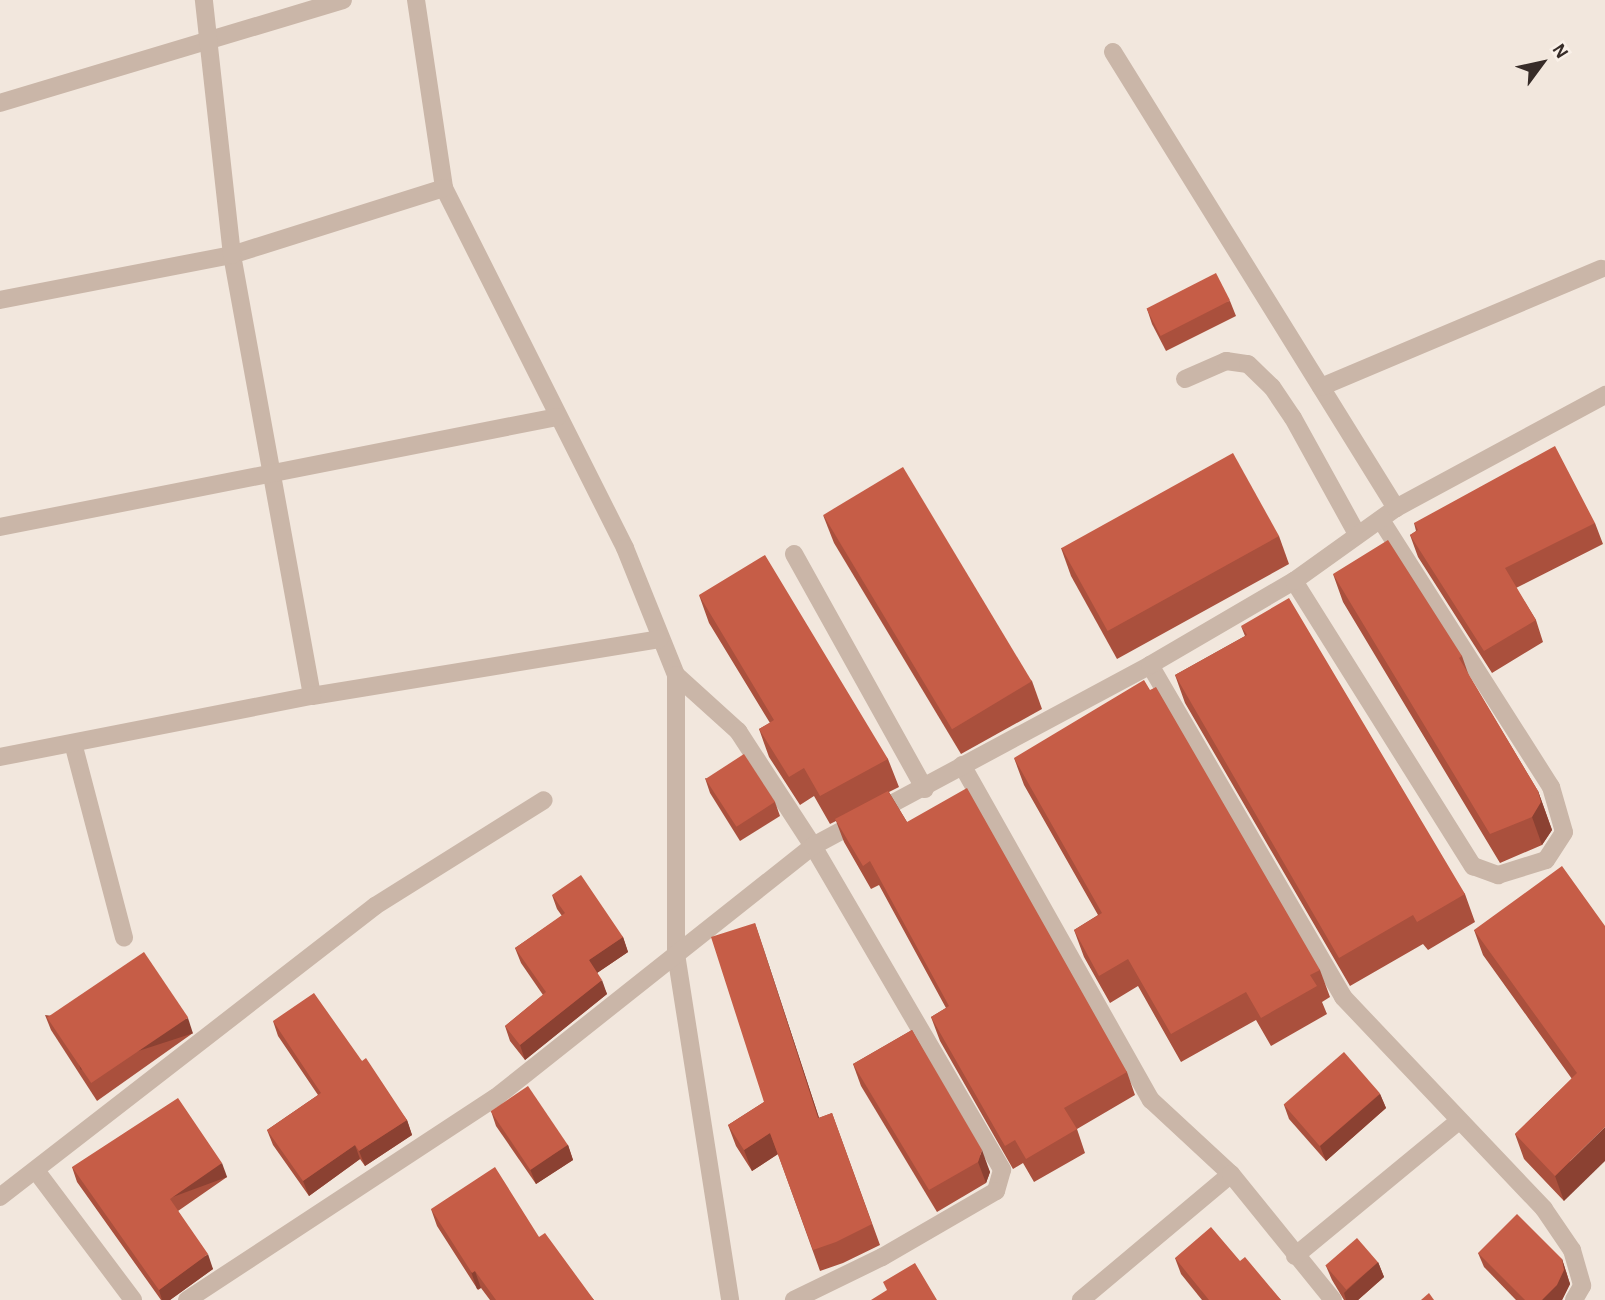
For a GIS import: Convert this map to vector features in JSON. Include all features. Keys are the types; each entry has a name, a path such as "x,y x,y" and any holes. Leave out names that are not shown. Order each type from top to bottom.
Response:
{"street":[{"path":"205,0 232,255 313,696"},
{"path":"0,103 343,0"},
{"path":"416,0 444,188 625,548 676,676 738,731 813,846 1002,1170 1002,1179 996,1191 882,1257 794,1300"},
{"path":"1113,52 1396,508"},
{"path":"0,300 232,255 444,188"},
{"path":"1321,387 1601,269"},
{"path":"1185,379 1226,361 1248,364 1272,387 1293,418 1356,534"},
{"path":"187,1300 495,1098 813,846 925,789 962,765 1150,665 1294,581 1356,534 1382,522 1396,508 1605,395"},
{"path":"0,527 557,417"},
{"path":"1294,581 1473,866 1498,875 1546,860 1564,832 1551,788 1382,522"},
{"path":"794,554 925,789"},
{"path":"0,757 313,696 659,639"},
{"path":"1150,665 1343,997 1544,1209 1572,1250 1582,1286 1574,1300"},
{"path":"676,676 676,954 730,1300"},
{"path":"74,743 124,937"},
{"path":"962,765 1151,1100 1231,1174 1333,1300"},
{"path":"0,1197 37,1172 375,906 544,800"},
{"path":"1295,1256 1459,1121"},
{"path":"37,1172 134,1300"},
{"path":"1081,1300 1231,1174"}],"building":[{"path":"1216,273 1230,301 1161,336 1147,308"},
{"path":"1555,446 1595,523 1505,568 1536,620 1484,651 1410,535 1418,530 1414,523"},
{"path":"1233,453 1279,536 1108,631 1062,548"},
{"path":"903,467 1032,681 952,729 823,515"},
{"path":"1388,540 1462,656 1459,658 1538,791 1541,802 1532,817 1490,834 1333,574"},
{"path":"765,555 888,759 820,796 804,768 789,777 759,729 774,720 699,595"},
{"path":"1289,598 1465,894 1417,922 1413,915 1339,958 1175,675 1247,635 1241,626"},
{"path":"1144,680 1150,690 1156,687 1320,970 1310,975 1317,986 1261,1018 1246,992 1171,1034 1128,959 1099,976 1074,930 1102,913 1014,758"},
{"path":"744,754 775,802 736,827 705,779"},
{"path":"967,788 1127,1072 1064,1108 1077,1129 1026,1159 1015,1140 1005,1146 931,1017 949,1006 870,861 863,866 835,819 888,791 907,822"},
{"path":"1562,866 1605,926 1605,1127 1555,1176 1515,1134 1577,1073 1474,930"},
{"path":"581,875 623,937 589,960 602,980 520,1045 505,1026 546,992 515,948 565,913 552,895"},
{"path":"755,923 818,1118 832,1113 872,1224 813,1250 770,1133 744,1150 728,1125 764,1102 711,937"},
{"path":"144,952 188,1017 91,1083 47,1017"},
{"path":"314,993 362,1061 366,1058 407,1120 359,1151 355,1145 303,1181 267,1130 321,1093 273,1021"},
{"path":"912,1030 982,1150 978,1162 929,1190 853,1064"},
{"path":"1344,1052 1380,1094 1320,1146 1284,1104"},
{"path":"528,1086 568,1145 530,1170 491,1111"},
{"path":"178,1098 222,1163 170,1199 208,1254 159,1290 72,1167"},
{"path":"495,1167 539,1237 545,1233 594,1300 496,1300 475,1271 472,1273 431,1209"},
{"path":"1517,1214 1562,1259 1564,1270 1557,1285 1542,1300 1525,1300 1478,1253"},
{"path":"1211,1227 1240,1261 1245,1257 1281,1300 1209,1300 1175,1258"},
{"path":"1357,1238 1378,1262 1346,1290 1325,1266"},
{"path":"915,1263 937,1300 871,1300 887,1290 883,1282"},
{"path":"1429,1293 1434,1300 1421,1300"}]}
